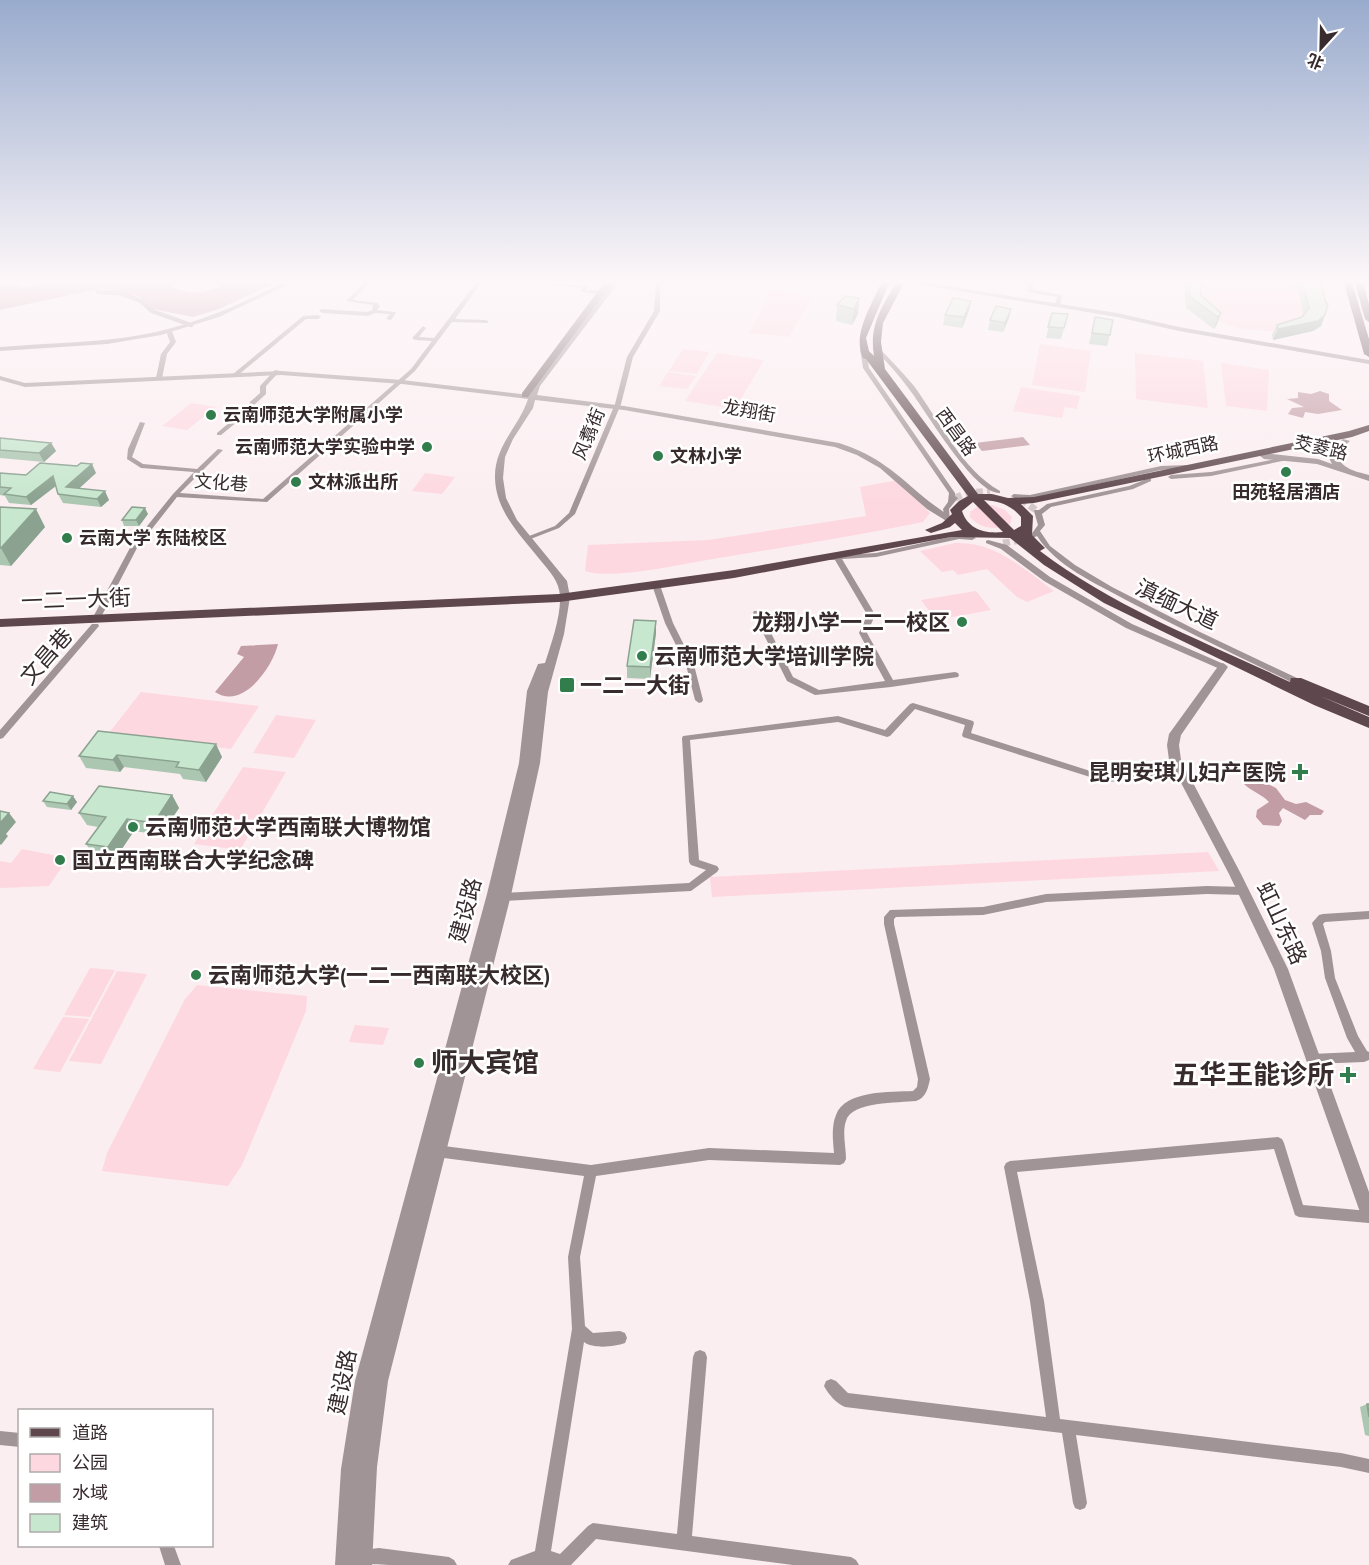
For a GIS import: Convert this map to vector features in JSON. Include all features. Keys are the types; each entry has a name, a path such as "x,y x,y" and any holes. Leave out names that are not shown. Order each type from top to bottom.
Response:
{"main road":[{"path":"528,396 557,356"},
{"name":"西昌路","path":"866,356 872,368 958,490 954,502"},
{"name":"西昌路","path":"870,356 881,368 955,471 993,517"},
{"name":"西昌路","path":"878,356 881,368"},
{"name":"西昌路","path":"882,356 976,487 1020,509"},
{"name":"环城西路","path":"1020,509 1188,467 1352,434 1369,428"},
{"name":"环城西路","path":"1020,509 1369,435"},
{"path":"971,535 965,527 951,518 956,510 954,502 973,499 1020,509 1007,537 990,539"},
{"name":"滇缅大道","path":"1020,509 1026,536 1032,542 1104,592 1182,631 1294,680 1369,723"},
{"name":"滇缅大道","path":"993,517 1045,561 1098,595 1190,642 1327,700"},
{"name":"一二一大街","path":"0,623 561,594 656,585 832,559 863,548 939,528 951,518"},
{"name":"一二一大街","path":"561,594 951,534 990,539"},
{"name":"滇缅大道","path":"990,539 1010,546 1093,601 1223,667 1369,711"},
{"name":"一二一大街","path":"0,617 96,619"}],"street":[{"path":"159,378 164,356"},
{"path":"0,376 25,385 65,386 236,374 257,356"},
{"name":"文化巷","path":"96,619 134,548 175,495 265,501 403,381 423,356"},
{"name":"风翥街","path":"526,539 557,527 572,514 618,406 631,356"},
{"path":"864,356 866,368 952,493 954,502"},
{"path":"883,356 906,381 985,486 1020,509 1041,544 1097,581 1294,680"},
{"path":"1336,356 1369,362"},
{"name":"龙翔街","path":"236,374 277,372 403,381 618,406 854,448 889,465 933,506 954,502"},
{"path":"219,434 252,407 252,403 263,394 263,386 277,372"},
{"path":"0,376 28,384 236,374"},
{"path":"528,396 529,408 501,456 499,478 502,498 513,521 526,539 562,581 561,594"},
{"path":"528,396 495,456 492,478 495,499 506,522 555,583 561,594"},
{"name":"龙翔街","path":"618,406 836,445 861,453 885,467 927,506 951,518"},
{"path":"142,423 140,435 129,452 129,458 134,463 199,471"},
{"name":"茭菱路","path":"1346,441 1333,450 1332,459 1338,465 1369,477"},
{"path":"175,495 220,450"},
{"name":"茭菱路","path":"1264,456 1292,458 1330,465 1369,477"},
{"path":"1171,477 1211,474 1292,458"},
{"path":"832,559 876,555 971,535"},
{"path":"990,539 1003,543"},
{"path":"990,539 1047,579 1120,622 1223,667"},
{"path":"832,559 869,611 869,620 863,633 891,684"},
{"path":"656,585 669,623 690,664 699,700"},
{"name":"建设路","path":"362,1561 367,1458 377,1391 436,1151 503,897 534,764 542,692 556,648 561,594"},
{"name":"建设路","path":"345,1565 352,1460 364,1381 494,894 525,763 533,692 548,647 561,594"},
{"path":"757,614 790,680 818,693 955,675"},
{"name":"文昌巷","path":"0,736 96,619"},
{"name":"虹山东路","path":"1223,667 1175,734 1173,745 1180,774 1244,891 1288,986 1369,1216"},
{"path":"503,897 691,887 714,869 694,862 686,738 838,719 887,734 913,706 969,723 966,735 1106,779 1180,774"},
{"path":"436,1151 591,1171 709,1154 840,1159 840,1116 847,1107 861,1101 916,1096 922,1089 924,1078 889,917 894,914 983,911 1046,898 1208,890 1244,891"},
{"path":"1366,1056 1353,1038 1330,978 1326,951 1317,923 1323,918 1368,916"},
{"path":"1312,1059 1366,1056"},
{"path":"1080,1503 1061,1426 1010,1167 1278,1143 1299,1211 1369,1216"},
{"path":"542,1557 579,1329 574,1257 591,1171"},
{"path":"579,1329 591,1340 620,1338"},
{"path":"684,1543 700,1357"},
{"path":"831,1386 845,1400 1341,1460 1369,1467"},
{"path":"0,1438 18,1440"},
{"path":"516,1565 542,1557 563,1562 593,1531 851,1565"},
{"path":"168,1547 173,1565"},
{"path":"362,1561 379,1556 449,1565"}],"green space":[{"path":"679,356 707,356 697,374 669,371"},
{"path":"715,356 737,356 764,360 735,409 685,401"},
{"path":"1038,356 1090,356 1085,392 1032,385"},
{"path":"1135,356 1161,356 1203,361 1208,408 1136,399"},
{"path":"1221,363 1269,370 1267,411 1226,406"},
{"path":"668,372 696,376 687,389 659,386"},
{"path":"1021,387 1080,396 1077,409 1065,407 1062,418 1013,411"},
{"path":"191,403 216,407 187,430 162,426"},
{"path":"425,473 455,477 442,494 412,491"},
{"path":"898,480 930,513 923,522 644,571 611,574 585,571 588,545 708,540 866,516 860,487"},
{"path":"992,505 1005,510 1012,517 1010,524 1000,528 989,528 970,517 970,512 978,506"},
{"path":"955,543 970,544 996,552 1054,591 1027,602 1017,597 987,569 958,575 953,570 942,572 920,551"},
{"path":"976,591 991,610 936,620 921,600"},
{"path":"141,692 259,706 231,749 109,733"},
{"path":"276,715 316,720 294,758 253,753"},
{"path":"243,767 286,772 240,850 194,844"},
{"path":"22,849 68,858 49,886 0,888 0,861 11,863"},
{"path":"1208,852 1219,871 712,897 710,877"},
{"path":"90,968 115,970 90,1017 64,1015"},
{"path":"117,971 147,974 101,1064 69,1061"},
{"path":"197,985 307,996 306,1011 242,1165 228,1186 102,1171 107,1153 185,999"},
{"path":"63,1017 89,1019 60,1072 33,1069"},
{"path":"355,1025 389,1028 383,1045 349,1042"}],"water":[{"path":"1320,391 1329,394 1329,401 1342,410 1318,414 1305,412 1303,418 1288,414 1292,408 1304,407 1287,399 1298,398 1298,392 1311,394"},
{"path":"1023,437 1030,445 982,451 975,443"},
{"path":"278,644 263,674 246,691 236,696 226,696 215,692 244,657 237,654 241,646"},
{"path":"1254,777 1276,788 1285,800 1296,804 1306,802 1324,811 1321,815 1310,815 1305,820 1283,808 1279,813 1282,821 1279,826 1263,825 1256,817 1257,810 1269,802 1244,784"}],"building":[{"path":"0,438 51,443 39,453 0,450"},
{"path":"40,463 77,466 81,463 92,464 66,487 105,491 97,499 58,494 53,476 26,497 4,494 11,488 0,487 0,473 26,475"},
{"path":"0,507 36,509 1,548 0,548"},
{"path":"132,507 145,508 136,520 122,520"},
{"name":"云南师范大学培训学院","path":"634,620 656,621 650,667 627,666"},
{"path":"98,731 216,744 199,770 176,767 179,762 117,755 113,760 79,756"},
{"path":"99,786 172,795 154,823 127,819 108,847 86,844 106,817 79,813"},
{"path":"50,792 73,796 67,804 43,801"},
{"path":"0,811 9,813 0,823"}],"tunnel":[{"path":"955,498 967,493 990,491"},
{"path":"1021,499 1037,511"},
{"path":"1003,543 1027,539"}],"place":[{"name":"云南师范大学附属小学","path":"211,415"},
{"name":"云南师范大学实验中学","path":"427,447"},
{"name":"文林小学","path":"658,456"},
{"name":"田苑轻居酒店","path":"1286,472"},
{"name":"文林派出所","path":"296,482"},
{"name":"云南大学 东陆校区","path":"67,538"},
{"name":"龙翔小学一二一校区","path":"962,622"},
{"name":"云南师范大学培训学院","path":"642,656"},
{"name":"一二一大街","path":"567,685"},
{"name":"昆明安琪儿妇产医院","path":"1300,772"},
{"name":"云南师范大学西南联大博物馆","path":"133,827"},
{"name":"国立西南联合大学纪念碑","path":"60,860"},
{"name":"云南师范大学(一二一西南联大校区)","path":"196,975"},
{"name":"师大宾馆","path":"419,1063"},
{"name":"五华王能诊所","path":"1348,1075"}]}
